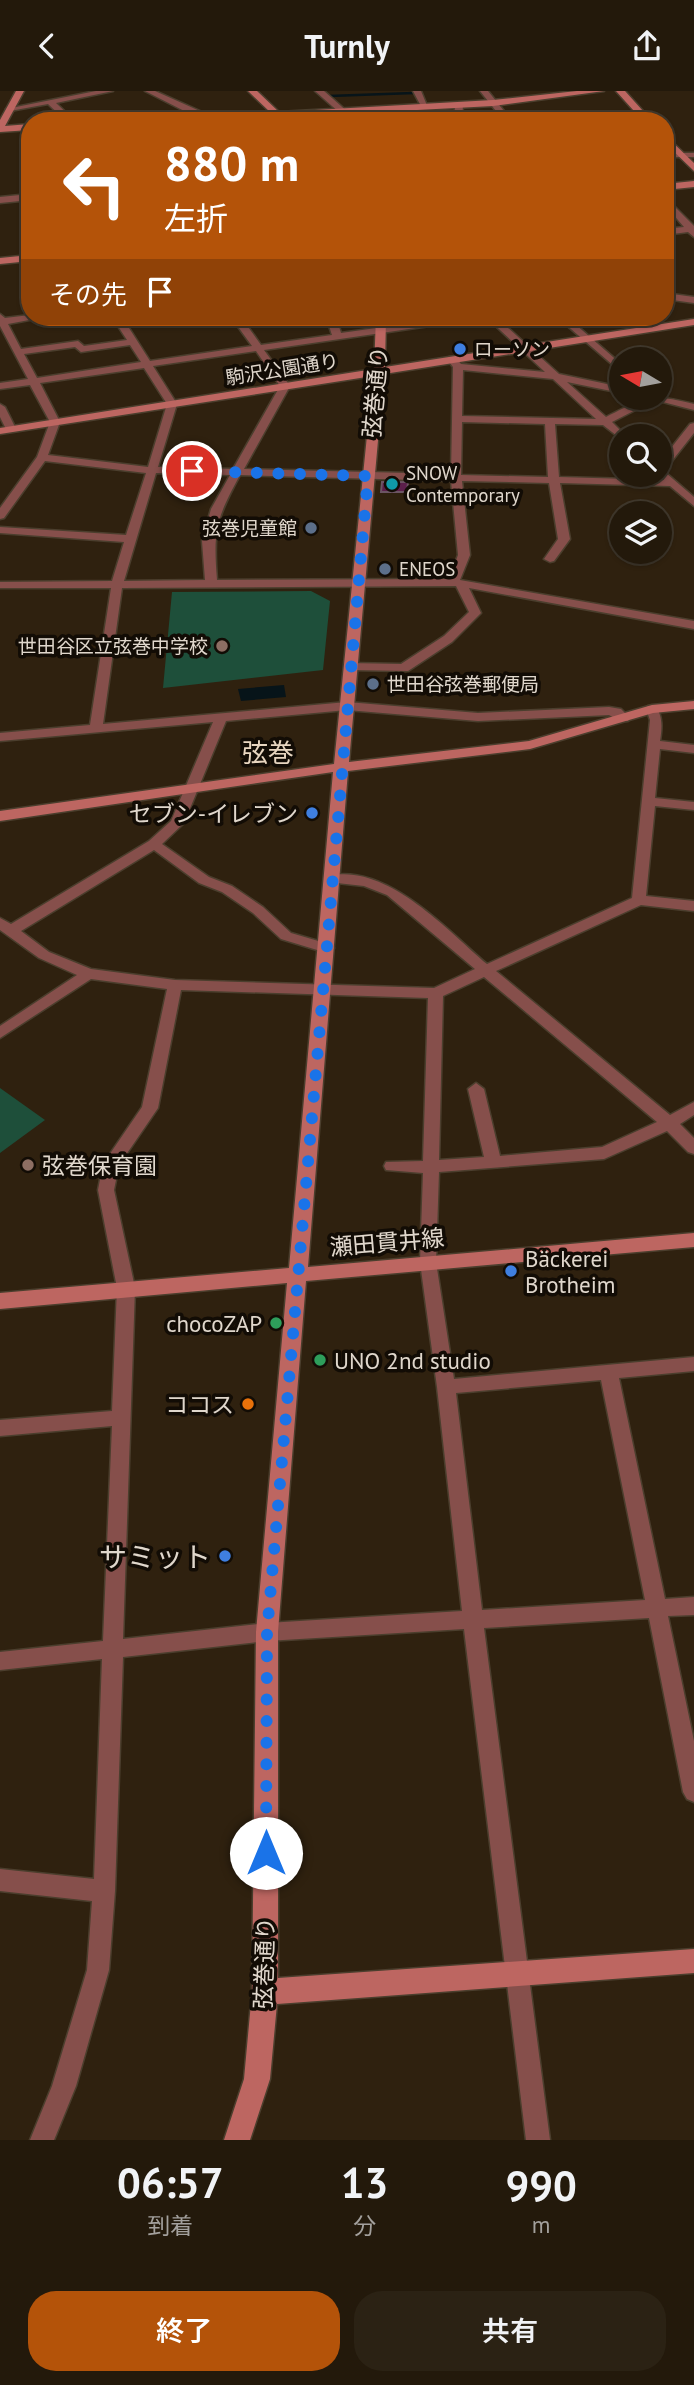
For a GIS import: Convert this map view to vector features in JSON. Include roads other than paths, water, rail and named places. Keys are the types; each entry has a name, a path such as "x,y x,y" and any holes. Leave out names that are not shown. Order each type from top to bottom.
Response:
{"street":[{"path":"20,91 0,128 21,127"},
{"path":"10,109 107,91"},
{"path":"149,91 193,112"},
{"path":"251,91 274,112"},
{"path":"319,91 343,111"},
{"path":"417,91 425,106"},
{"path":"484,91 500,112"},
{"path":"334,112 493,103 600,91"},
{"path":"620,91 640,112"},
{"path":"63,92 72,97"},
{"path":"50,102 61,112"},
{"path":"459,105 459,112"},
{"path":"674,148 694,168"},
{"path":"674,155 694,155"},
{"path":"674,186 694,184"},
{"path":"0,200 21,198"},
{"path":"674,210 693,231"},
{"path":"674,232 693,231"},
{"path":"0,261 21,259"},
{"path":"674,297 694,300"},
{"path":"0,516 42,457 55,422 1,320 21,319"},
{"name":"駒沢公園通り","path":"674,325 694,322"},
{"path":"96,728 117,584 172,404 122,326"},
{"path":"211,583 208,541 216,509 285,386 242,326"},
{"path":"334,326 337,336"},
{"name":"弦巻通り","path":"237,2140 257,2079 265,1992 267,1632 341,767 379,371 380,326"},
{"path":"0,386 408,326"},
{"path":"501,326 609,425"},
{"path":"573,326 609,358"},
{"name":"駒沢公園通り","path":"5,430 379,371 455,363 525,348 668,326"},
{"path":"19,352 78,344 81,349 132,342"},
{"path":"352,666 404,668 448,639 475,613 472,602 463,594 457,582 464,555 456,478 455,363 555,376 609,387"},
{"path":"672,402 694,407"},
{"path":"0,407 5,430"},
{"path":"456,419 606,422 629,410"},
{"path":"550,422 554,480 564,539 550,559"},
{"path":"672,454 694,426"},
{"path":"42,457 150,470 673,483 694,503"},
{"path":"0,530 129,539"},
{"path":"0,585 457,582 694,625"},
{"path":"0,816 341,767 530,745 652,709 694,705"},
{"path":"0,737 347,706 486,717 610,711 617,712 624,718"},
{"path":"639,900 656,716 652,709"},
{"path":"221,717 177,823 154,844 6,927 44,955 88,974 175,985 436,993 553,942 639,900 694,906"},
{"path":"653,744 694,749"},
{"path":"648,801 694,806"},
{"path":"154,844 204,880 227,889 258,910 286,936 327,948"},
{"path":"333,879 366,882 391,892 669,1123 694,1148"},
{"path":"0,1033 88,974"},
{"path":"42,2140 64,2086 98,1970 104,1891 115,1649 126,1288 106,1190 111,1164 150,1108 175,985"},
{"path":"436,993 428,1262 446,1387 538,2140"},
{"path":"476,1089 493,1162"},
{"path":"392,1166 431,1167 604,1153 669,1123 694,1108"},
{"name":"瀬田貫井線","path":"0,1301 694,1240"},
{"path":"446,1387 694,1364"},
{"path":"609,1373 694,1793"},
{"path":"0,1428 122,1417"},
{"path":"0,1661 267,1632 694,1606"},
{"path":"0,1880 104,1891"},
{"path":"265,1992 694,1961"}],"waterway":[{"path":"329,96 414,93"}],"place":[{"name":"ローソン","path":"460,349"},
{"name":"SNOW Contemporary","path":"392,484"},
{"name":"弦巻児童館","path":"311,528"},
{"name":"ENEOS","path":"385,569"},
{"name":"世田谷区立弦巻中学校","path":"222,646"},
{"name":"世田谷弦巻郵便局","path":"373,684"},
{"name":"セブン-イレブン","path":"312,813"},
{"name":"弦巻保育園","path":"28,1165"},
{"name":"Bäckerei Brotheim","path":"511,1271"},
{"name":"chocoZAP","path":"276,1323"},
{"name":"UNO 2nd studio","path":"320,1360"},
{"name":"ココス","path":"248,1404"},
{"name":"サミット","path":"225,1556"}],"district":[{"name":"弦巻","path":"268,752"}]}
